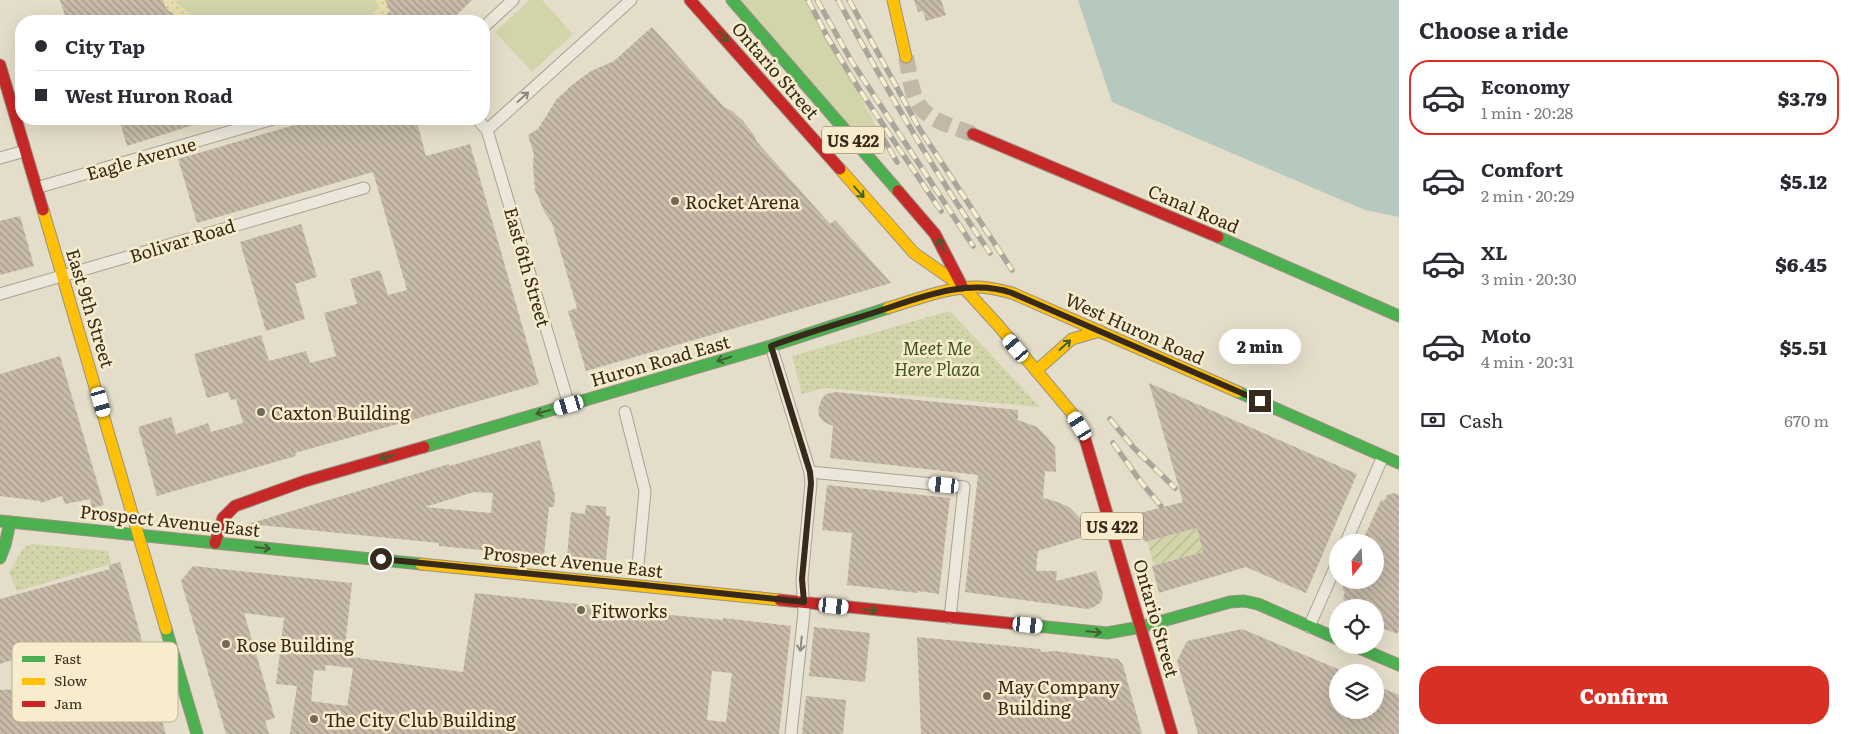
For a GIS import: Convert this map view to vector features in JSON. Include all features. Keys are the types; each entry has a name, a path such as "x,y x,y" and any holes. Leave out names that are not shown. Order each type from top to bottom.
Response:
{"street":[{"path":"490,21 513,0"},
{"path":"487,130 630,0"},
{"name":"Ontario Street","path":"690,0 914,253 964,288"},
{"name":"Ontario Street","path":"732,0 935,234 964,288 1071,412 1083,432 1172,734"},
{"path":"893,0 906,57"},
{"name":"East 9th Street","path":"0,65 15,117"},
{"name":"East 9th Street","path":"17,125 170,642"},
{"name":"Eagle Avenue","path":"36,188 253,125"},
{"name":"East 6th Street","path":"482,125 487,130 569,405"},
{"name":"Canal Road","path":"973,134 1174,218 1399,316"},
{"path":"0,158 25,151"},
{"name":"Bolivar Road","path":"0,294 364,188"},
{"name":"West Huron Road","path":"964,288 984,287 1005,291 1399,462"},
{"name":"Huron Road East","path":"215,542 226,513 242,503 305,481 771,346 925,296 964,288"},
{"path":"1036,371 1072,339 1100,331"},
{"path":"771,346 810,472 811,483 802,579 804,602 791,734"},
{"path":"625,412 645,491 638,566"},
{"path":"1349,534 1383,456"},
{"path":"810,472 964,487 950,618"},
{"path":"0,558 5,545 5,521"},
{"name":"Prospect Avenue East","path":"5,521 1107,633 1141,627 1238,601 1258,604 1329,635"},
{"path":"1309,626 1329,581"},
{"path":"1373,654 1399,665"},
{"name":"East 9th Street","path":"178,669 197,734"}],"green space":[{"path":"60,0 472,0 456,15 65,15"},
{"path":"530,0 542,0 573,34 532,72 495,32"},
{"path":"732,0 808,0 879,131 852,139"},
{"name":"Meet Me Here Plaza","path":"950,311 1040,407 825,388 802,394 792,356"},
{"path":"1197,528 1203,552 1154,565 1147,541"},
{"path":"28,545 108,551 111,564 17,591 9,572 22,551"}],"sand":[{"path":"163,0 175,0 176,3 191,15 174,15 166,9"},
{"path":"376,0 385,0 390,11 386,15 372,15 379,7"}],"shaded area":[{"path":"1078,0 1399,0 1399,217 1365,210 1112,102"}],"building":[{"path":"60,0 163,0 166,9 174,15 65,15"},
{"path":"385,0 472,0 456,15 386,15 390,11"},
{"path":"914,0 941,0 946,15 926,21 923,11 918,12"},
{"name":"Rocket Arena","path":"652,27 724,107 732,111 743,121 757,142 830,224 835,220 891,283 586,371 568,311 577,308 552,223 545,213 535,190 534,154 528,135 538,129 556,100 572,85 591,71 614,61"},
{"path":"121,125 193,125 127,146"},
{"path":"294,125 418,125 426,156 470,144 539,384 295,453 296,456 157,496 138,427 171,417 176,434 208,423 211,432 243,423 236,399 231,400 228,392 207,398 194,354 261,335 269,361 306,351 310,363 336,356 324,313 357,304 350,279 380,270 388,295 407,290 373,172 197,223 178,159"},
{"path":"20,216 34,266 0,275 0,221"},
{"path":"301,224 317,277 295,284 305,319 266,331 240,242"},
{"path":"60,356 104,505 92,508 90,499 65,504 62,496 40,503 40,501 0,496 0,374"},
{"path":"1149,383 1357,474 1331,534 1329,534 1329,539 1306,593 1246,567 1159,593 1152,566 1203,552 1197,528 1144,542 1136,514 1183,502"},
{"path":"836,392 1018,410 1018,420 1037,427 1055,447 1056,472 1045,471 1043,498 1069,507 1083,521 1087,536 1038,551 1036,571 1057,571 1056,581 1096,571 1103,594 1101,602 1087,609 965,592 978,475 830,458 833,426 824,422 819,416 818,410 822,398 826,394"},
{"path":"540,440 555,496 554,507 549,507 544,556 439,546 439,543 248,524 449,464 449,466","holes":["474,492 493,493 491,513 425,507"]},
{"path":"827,485 950,498 939,594 847,585 852,533 822,530"},
{"path":"1393,493 1399,495 1399,629 1397,634 1384,629 1384,599 1344,599 1345,592 1342,589 1384,589 1384,534 1366,534 1381,500 1384,501 1387,495"},
{"path":"586,505 606,507 606,516 610,516 606,560 567,556 571,512 585,514"},
{"path":"120,562 142,642 12,642 12,660 0,664 0,599 110,569 109,565"},
{"path":"193,566 352,583 344,656 463,672 475,593 597,606 597,608 723,620 723,618 791,626 779,734 290,734 297,686 276,684 284,618 244,613 275,718 265,721 269,734 226,734 181,581","holes":["326,665 353,668 347,706 311,701 314,670 325,671","712,671 732,673 726,722 707,720"]},
{"path":"814,627 870,633 865,682 809,676"},
{"path":"1242,629 1329,665 1329,719 1384,719 1384,689 1399,695 1399,734 1198,734 1177,661 1187,641"},
{"name":"May Company Building","path":"917,637 1118,659 1123,665 1142,734 921,734"},
{"path":"12,689 12,722 162,722 166,734 0,734 0,690"},
{"path":"806,696 846,700 843,734 802,734"}],"tunnel":[{"path":"906,57 913,92 922,109 934,119 973,134"}],"railway":[{"path":"808,0 829,40"},
{"path":"817,0 852,62 973,246"},
{"path":"838,0 911,129 949,192 990,253"},
{"path":"849,0 919,128 1012,270"},
{"path":"826,35 859,89 941,211"},
{"path":"878,129 897,162"},
{"path":"1110,419 1134,448 1175,488"},
{"path":"1113,443 1161,506"}],"traffic: fast":[{"path":"732,0 898,191"},
{"path":"1218,237 1399,316"},
{"path":"424,447 771,346 888,308"},
{"path":"1238,392 1399,463"},
{"path":"0,521 421,564"},
{"path":"0,558 10,522"},
{"path":"1027,625 1107,633 1141,627 1230,602 1244,601 1258,604 1329,635"},
{"path":"166,629 170,642"},
{"path":"1373,654 1399,665"},
{"path":"178,670 197,734"}],"traffic: slow":[{"path":"893,0 906,57"},
{"path":"840,169 914,253 964,288 1071,412 1078,424"},
{"path":"43,210 166,629"},
{"path":"888,308 952,290 973,287 993,288 1012,293 1238,392"},
{"path":"1036,371 1072,339 1100,331"},
{"path":"421,564 780,600"}],"traffic: jam":[{"path":"690,0 840,169"},
{"path":"0,65 15,116"},
{"path":"18,125 43,210"},
{"path":"973,134 1218,237"},
{"path":"898,191 935,234 962,286"},
{"path":"1078,424 1083,432 1172,734"},
{"path":"215,543 223,518 235,506 305,481 424,447"},
{"path":"780,600 1027,625"}],"place":[{"name":"Rocket Arena","path":"675,201"},
{"name":"Caxton Building","path":"261,412"},
{"name":"Fitworks","path":"581,610"},
{"name":"Rose Building","path":"226,644"},
{"name":"May Company Building","path":"987,696"},
{"name":"The City Club Building","path":"314,719"}],"route":[{"path":"381,559 804,602 802,579 811,483 810,472 771,346 925,296 964,288 991,288 1012,293 1260,401"}]}
